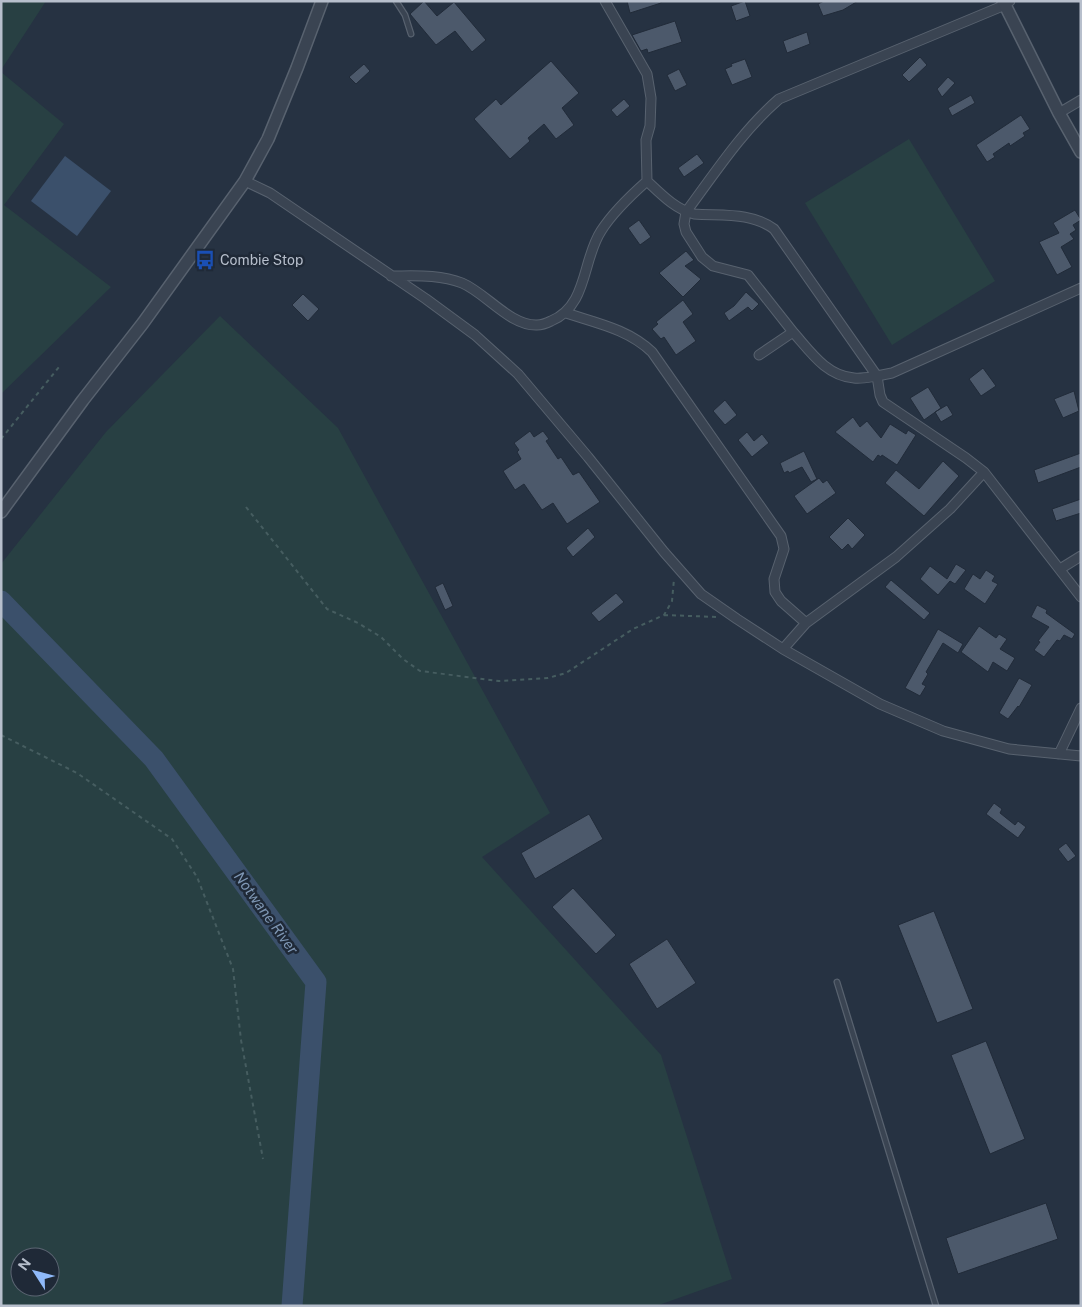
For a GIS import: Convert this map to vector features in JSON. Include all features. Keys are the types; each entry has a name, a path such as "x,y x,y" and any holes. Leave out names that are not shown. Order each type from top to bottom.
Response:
{"street":[{"path":"1,512 83,400 144,323 245,181 268,139 322,1"},
{"path":"605,1 647,74 651,98 650,126 646,140 647,181 677,208 686,212 747,216 764,222 774,229 877,376 883,402 984,472 1081,597"},
{"path":"1081,152 1059,113 1006,3 779,99 756,120 737,143 686,212 684,224 686,232 702,257 713,266 748,275 793,332 822,364 835,374 854,378 892,373 1081,288"},
{"path":"1059,113 1081,100"},
{"path":"245,181 270,193 476,335 518,374 673,563 701,594 737,619 783,650 880,704 944,731 1009,749 1081,756"},
{"path":"390,276 424,275 462,283 516,320 538,326 566,313 584,280 593,247 600,232 628,198 647,181"},
{"path":"566,313 622,332 643,343 652,352 782,536 784,550 774,579 774,592 781,601 806,623"},
{"path":"759,355 793,332"},
{"path":"783,650 806,623 896,556 950,509 984,472"},
{"path":"1060,569 1081,556"},
{"path":"1059,754 1081,708"}],"lane":[{"path":"396,1 405,15 411,34"},
{"path":"837,982 936,1306"}],"path":[{"path":"1,439 59,367"},
{"path":"246,508 327,609 358,623 381,637 403,659 420,671 499,682 548,678 566,673 633,629 664,614 737,619"},
{"path":"664,614 672,602 673,563"},
{"path":"1,735 77,773 172,839 197,877 233,969 241,1040 263,1159"}],"green space":[{"path":"1,1 46,1 1,70"},
{"path":"1,72 64,124 4,205 111,287 1,394"},
{"path":"909,139 995,281 892,345 805,203"},
{"path":"220,316 338,428 550,813 482,857 661,1055 732,1279 656,1306 1,1306 1,564 106,432"}],"water":[{"path":"65,156 111,191 77,236 31,201"}],"building":[{"path":"424,1 437,16 454,2 486,40 472,52 455,31 436,45 410,14"},
{"path":"627,1 661,1 661,3 630,13"},
{"path":"745,1 750,16 736,21 731,6"},
{"path":"824,1 858,1 843,10 823,16 818,4"},
{"path":"675,21 682,42 648,53 647,49 641,51 632,35"},
{"path":"807,32 810,44 787,53 783,41"},
{"path":"920,57 927,65 909,82 902,75"},
{"path":"745,59 752,77 732,85 725,69 732,66 731,64"},
{"path":"551,61 579,93 562,108 574,125 556,139 544,124 528,138 530,141 510,159 474,119 496,99 501,105"},
{"path":"364,64 370,71 356,84 349,77"},
{"path":"679,69 687,85 675,91 667,75"},
{"path":"948,77 955,83 942,97 937,89"},
{"path":"971,95 975,103 952,116 948,108"},
{"path":"624,99 630,106 617,117 611,110"},
{"path":"1021,115 1030,129 1023,133 1025,136 1010,146 1009,143 993,154 995,157 987,162 976,145"},
{"path":"697,154 704,163 684,177 678,168"},
{"path":"1075,210 1081,220 1073,225 1076,230 1070,234 1074,239 1061,247 1072,267 1057,275 1039,242 1059,233 1053,223"},
{"path":"639,220 651,237 640,245 628,228"},
{"path":"686,251 694,260 685,266 701,279 683,297 659,273"},
{"path":"746,292 759,304 752,311 748,307 729,321 724,313 734,306"},
{"path":"303,294 319,309 308,321 292,305"},
{"path":"683,300 693,314 683,322 696,341 676,355 664,337 661,339 652,329 658,324 656,322"},
{"path":"983,368 996,386 981,396 969,379"},
{"path":"928,387 941,408 924,420 910,398"},
{"path":"1074,391 1079,411 1063,418 1054,399"},
{"path":"725,400 737,415 725,425 713,411"},
{"path":"947,405 953,415 941,422 935,412"},
{"path":"853,417 860,427 867,421 881,438 890,424 906,434 908,430 916,435 897,465 882,455 881,457 878,455 873,462 835,432"},
{"path":"530,431 534,437 543,431 549,439 546,441 558,459 561,457 573,475 579,472 600,502 567,524 553,503 542,510 524,484 515,490 503,471 521,459 517,452 519,450 514,443"},
{"path":"747,432 754,441 762,434 769,443 752,457 738,440"},
{"path":"804,451 817,479 811,482 802,467 789,473 788,471 784,473 780,463"},
{"path":"1081,453 1081,467 1038,483 1034,470"},
{"path":"943,461 959,476 924,516 885,483 896,470 919,489"},
{"path":"819,478 823,483 827,480 836,493 807,514 794,496"},
{"path":"1081,499 1081,513 1056,521 1052,509"},
{"path":"848,518 865,535 852,549 848,544 842,550 829,537"},
{"path":"588,528 595,537 573,557 566,548"},
{"path":"956,564 966,570 955,584 950,581 938,595 920,579 930,566 947,579"},
{"path":"986,570 995,576 992,581 998,584 985,604 964,589 973,574 980,579"},
{"path":"891,580 930,613 924,620 885,587"},
{"path":"443,583 453,606 445,610 435,587"},
{"path":"616,593 624,602 599,622 591,613"},
{"path":"1037,605 1047,610 1046,613 1075,634 1072,639 1064,635 1060,641 1057,640 1044,657 1034,650 1040,642 1038,641 1049,627 1031,617"},
{"path":"979,626 996,638 999,634 1007,639 1000,649 1015,658 1007,671 993,662 988,672 961,652"},
{"path":"938,629 963,644 958,653 943,643 926,672 928,674 922,684 926,686 920,696 905,688"},
{"path":"1019,678 1032,685 1019,707 1008,719 999,713"},
{"path":"994,803 1002,809 1000,813 1015,825 1018,821 1026,827 1018,838 986,814"},
{"path":"589,814 603,839 535,879 521,853"},
{"path":"1066,843 1076,856 1068,862 1058,849"},
{"path":"573,888 616,935 596,954 552,907"},
{"path":"934,911 973,1009 937,1023 898,925"},
{"path":"667,939 696,983 657,1009 629,964"},
{"path":"986,1041 1025,1139 990,1154 951,1055"},
{"path":"1046,1203 1058,1239 958,1274 946,1238"}],"waterway":[{"name":"Notwane River","path":"1,601 154,759 316,982 292,1306"}],"place":[{"name":"Combie Stop","path":"205,260"}]}
